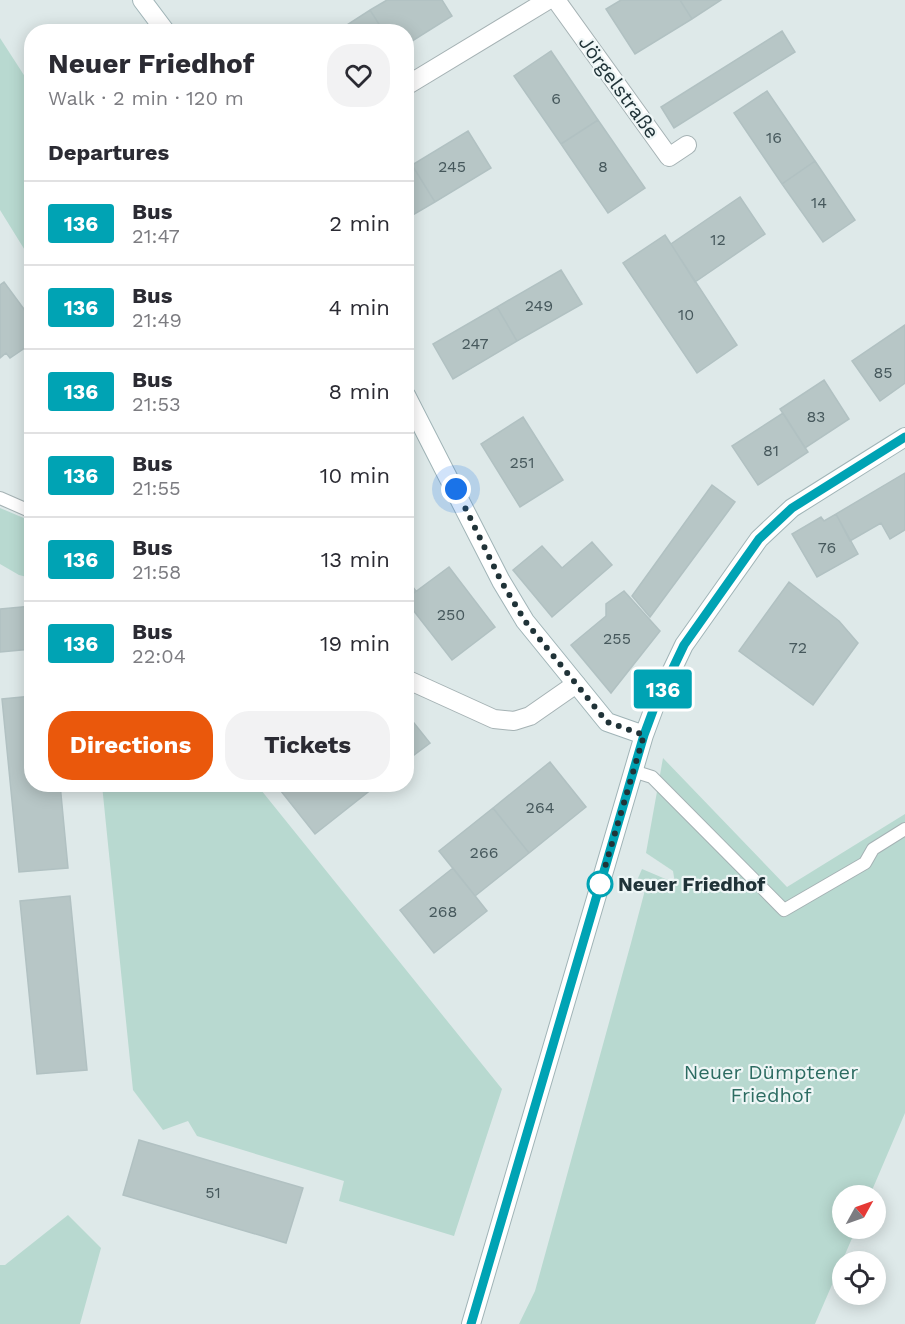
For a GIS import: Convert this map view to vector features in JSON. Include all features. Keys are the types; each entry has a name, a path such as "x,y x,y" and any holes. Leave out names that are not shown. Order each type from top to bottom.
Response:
{"street":[{"path":"142,0 160,24"},
{"path":"414,81 548,0"},
{"name":"Jörgelstraße","path":"556,0 669,157 687,145"},
{"path":"414,411 501,581 525,621 607,722 644,735"},
{"path":"471,1324 644,735 654,708 684,645 759,539 792,508 905,437"},
{"path":"414,683 494,719 514,721 530,716 576,684"}],"lane":[{"path":"0,498 24,508"},
{"path":"633,771 652,777 784,910 865,863 873,849 905,830"}],"green space":[{"path":"0,38 24,75 24,249 0,210"},
{"path":"0,508 24,518 24,576 0,564"},
{"name":"Neuer Dümptener Friedhof","path":"663,758 787,887 905,814 905,1113 874,1185 832,1185 832,1239 852,1239 847,1251 832,1251 832,1285 815,1324 519,1324 535,1291 631,943 645,890 635,885 642,869 675,883 673,871 646,853"},
{"path":"103,792 263,792 502,1089 454,1236 339,1201 344,1181 197,1136 188,1121 163,1130 133,1090"},
{"path":"68,1215 101,1248 80,1324 0,1324 0,1265 5,1265"}],"building":[{"path":"387,0 442,0 452,16 414,40 414,24 379,24 370,10"},
{"path":"621,0 680,0 692,19 635,54 606,9"},
{"path":"680,0 721,0 692,19"},
{"path":"370,10 379,24 348,24"},
{"path":"782,31 795,52 674,128 661,107"},
{"path":"551,51 598,120 561,144 514,76"},
{"path":"767,91 815,161 782,184 734,113"},
{"path":"598,120 645,188 608,213 561,144"},
{"path":"468,131 491,168 435,202 414,168 414,164"},
{"path":"815,161 855,220 823,242 782,184"},
{"path":"414,168 435,202 414,214"},
{"path":"740,197 765,234 695,282 671,244"},
{"path":"665,235 737,345 697,373 623,263"},
{"path":"561,270 582,304 517,341 497,307"},
{"path":"4,282 24,309 24,348 10,358 6,353 0,358 0,285"},
{"path":"497,307 517,341 453,379 433,344"},
{"path":"905,325 905,383 880,401 852,361"},
{"path":"824,380 849,419 805,448 780,409"},
{"path":"783,413 808,452 758,485 732,446"},
{"path":"523,417 563,480 520,507 481,444"},
{"path":"905,473 905,530 890,539 881,523 850,541 836,514"},
{"path":"712,485 735,502 650,617 632,596"},
{"path":"836,514 858,554 817,577 792,534 821,517 824,521"},
{"path":"592,542 612,565 552,617 513,570 542,546 562,568"},
{"path":"449,567 495,627 452,660 414,611 414,593"},
{"path":"789,582 839,621 858,643 813,705 739,651"},
{"path":"624,591 660,631 611,693 571,645 606,616 606,604"},
{"path":"24,607 24,650 0,652 0,609"},
{"path":"24,697 24,792 61,792 68,868 19,872 2,699"},
{"path":"414,723 430,743 414,755"},
{"path":"550,762 586,807 529,853 493,808"},
{"path":"282,792 368,792 315,834"},
{"path":"493,808 529,853 475,896 439,851"},
{"path":"453,868 487,911 434,953 400,910"},
{"path":"70,896 87,1070 37,1074 20,901"},
{"path":"139,1140 303,1188 286,1243 123,1195"}],"bus line":[{"name":"136","path":"471,1324 644,735 654,708 684,645 759,539 792,508 905,437"}],"place":[{"name":"Neuer Friedhof","path":"600,884"}],"route":[{"path":"456,489 501,581 525,621 607,722 644,735 600,884"}]}
